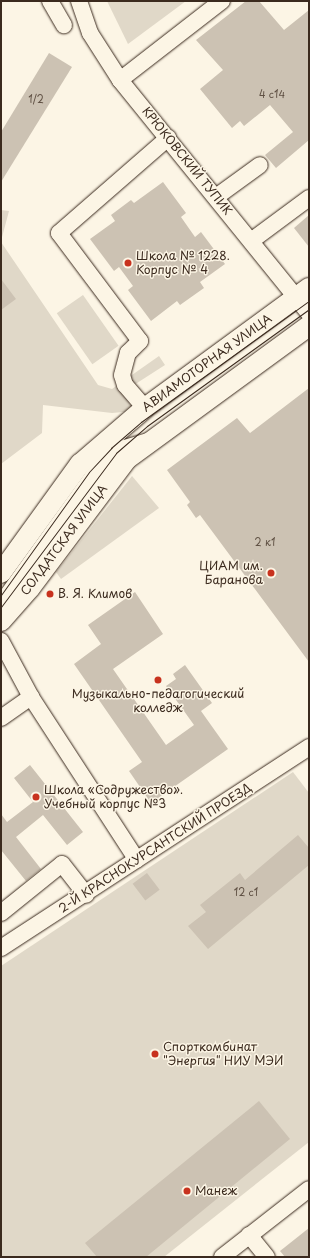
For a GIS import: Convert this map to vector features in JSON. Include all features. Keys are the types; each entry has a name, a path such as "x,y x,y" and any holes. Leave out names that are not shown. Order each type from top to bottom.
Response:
{"main road":[{"name":"АВИАМОТОРНАЯ УЛИЦА","path":"1,573 80,464 145,408 303,292"},
{"path":"157,437 309,326"},
{"name":"СОЛДАТСКАЯ УЛИЦА","path":"1,622 30,588 127,459 157,437"}],"street":[{"path":"50,1 64,25"},
{"name":"КРЮКОВСКИЙ ТУПИК","path":"79,1 90,33 120,80 251,241 303,292 309,313"},
{"path":"120,80 222,1"},
{"path":"145,408 125,385 122,375 128,353 140,341 59,233 168,138"},
{"path":"216,197 260,165"},
{"path":"251,241 309,198"},
{"path":"1,604 88,482 115,451 157,437"},
{"path":"1,641 31,697 137,860"},
{"path":"1,718 31,697"},
{"name":"2-Й КРАСНОКУРСАНТСКИЙ ПРОЕЗД","path":"1,948 86,895 309,748"},
{"path":"1,913 62,864 86,895"},
{"path":"222,1257 309,1189"},
{"path":"249,1235 267,1257"}],"shaded area":[{"path":"107,1 186,1 128,44"},
{"path":"1,210 9,211 1,241"},
{"path":"1,242 98,385 112,389 159,356 165,365 123,392 134,411 112,413 43,405 42,433 1,464"},
{"path":"83,295 119,346 92,364 57,313"},
{"path":"132,476 159,508 61,579 56,572"},
{"name":"Спорткомбинат \"Энергия\" НИУ МЭИ","path":"293,772 309,793 309,1142 164,1257 1,1257 1,966"}],"building":[{"path":"246,1 259,1 284,30 309,10 309,140 276,168 265,155 293,132 270,105 244,126 240,121 232,128 200,89 223,70 196,40"},
{"path":"49,53 72,67 1,182 1,132"},
{"path":"163,182 186,213 181,217 195,237 201,232 225,264 200,282 204,288 180,305 177,301 151,321 128,290 133,286 119,267 114,271 90,239 115,221 111,215 131,200 134,203"},
{"path":"309,215 309,247 294,228"},
{"path":"1,279 16,299 1,310"},
{"name":"ЦИАМ им. Баранова","path":"309,388 309,662 200,515 196,518 187,505 190,502 167,470 237,418 250,433"},
{"path":"135,592 163,634 113,669 166,745 194,725 166,686 176,679 173,674 185,665 212,703 201,711 228,749 151,803 129,771 142,762 74,664 101,644 88,625"},
{"path":"30,765 83,832 67,845 43,815 16,837 41,869 26,881 1,850 1,814 7,822 33,802 14,778"},
{"path":"298,835 309,848 309,865 208,949 188,926 206,912 200,905 240,873 245,880"},
{"path":"147,873 160,890 145,901 133,884"},
{"name":"Манеж","path":"259,1101 290,1139 146,1257 97,1257 85,1243"},
{"path":"309,1228 309,1257 285,1257 280,1251"}],"tram line":[{"path":"1,595 89,472 111,448 141,422 309,301"},
{"path":"1,607 116,453 147,426 309,309"}],"place":[{"name":"Школа № 1228. Корпус № 4","path":"128,263"},
{"name":"ЦИАМ им. Баранова","path":"271,573"},
{"name":"В. Я. Климов","path":"50,594"},
{"name":"Музыкально-педагогический колледж","path":"158,680"},
{"name":"Школа «Содружество». Учебный корпус №3","path":"36,797"},
{"name":"Спорткомбинат \"Энергия\" НИУ МЭИ","path":"155,1054"},
{"name":"Манеж","path":"187,1191"}]}
